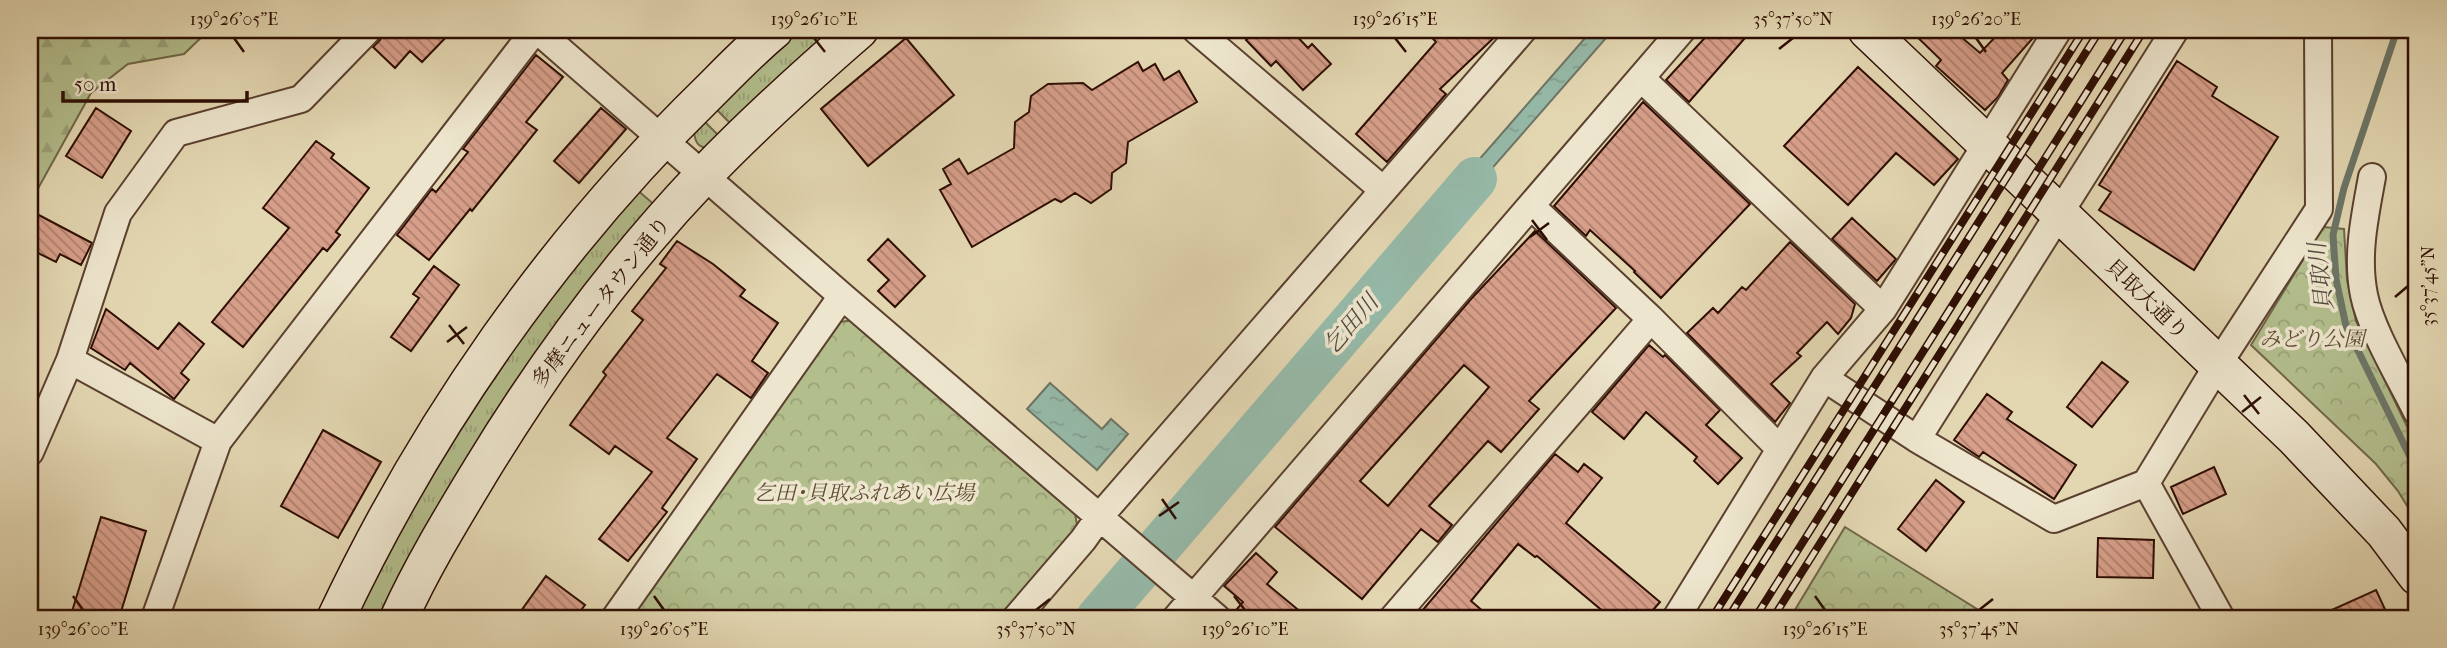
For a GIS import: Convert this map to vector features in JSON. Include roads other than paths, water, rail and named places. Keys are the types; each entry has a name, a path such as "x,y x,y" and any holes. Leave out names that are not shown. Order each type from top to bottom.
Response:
{"main road":[{"path":"336,618 409,480 471,376 553,266 617,187 661,138 774,30"},
{"name":"多摩ニュータウン通り","path":"408,614 461,503 522,404 593,306 703,176 750,129 859,30"},
{"name":"貝取大通り","path":"1867,30 2329,472 2384,532 2417,576"}],"street":[{"path":"30,452 70,360 118,213 176,133 301,99 368,30"},
{"path":"155,618 218,441 536,30 1217,618"},
{"path":"1016,618 1083,540 1100,516 1523,30"},
{"path":"1176,618 1186,590 1531,206 1682,30"},
{"path":"1676,618 1824,378 1883,309 2058,30"},
{"path":"1917,439 2175,30"},
{"path":"1824,378 1917,439 2054,519 2146,483 2217,366 2322,210 2318,30"},
{"path":"1214,35 1382,189"},
{"path":"1641,78 1883,309"},
{"path":"2372,177 2360,216 2364,295 2372,319 2417,412"},
{"path":"1531,206 1651,319 1780,449"},
{"path":"2322,210 2360,216"},
{"path":"615,618 842,296"},
{"path":"1393,618 1651,319"},
{"path":"70,360 218,441"},
{"path":"2146,483 2221,618"}],"water":[{"path":"1592,30 1613,30 1439,229 1429,217"},
{"path":"1050,383 1102,429 1111,419 1128,434 1097,470 1027,409"}],"waterway":[{"name":"貝取川","path":"2397,30 2344,188 2333,235 2336,279 2346,326 2417,471"},
{"name":"乞田川","path":"1098,618 1475,179"}],"railway":[{"path":"1712,618 2084,30"},
{"path":"1728,618 2100,30"},
{"path":"1755,618 2126,30"},
{"path":"1773,618 2144,30"}],"park label":[{"name":"みどり公園","path":"2312,339"},
{"name":"乞田･貝取ふれあい広場","path":"864,493"}]}
